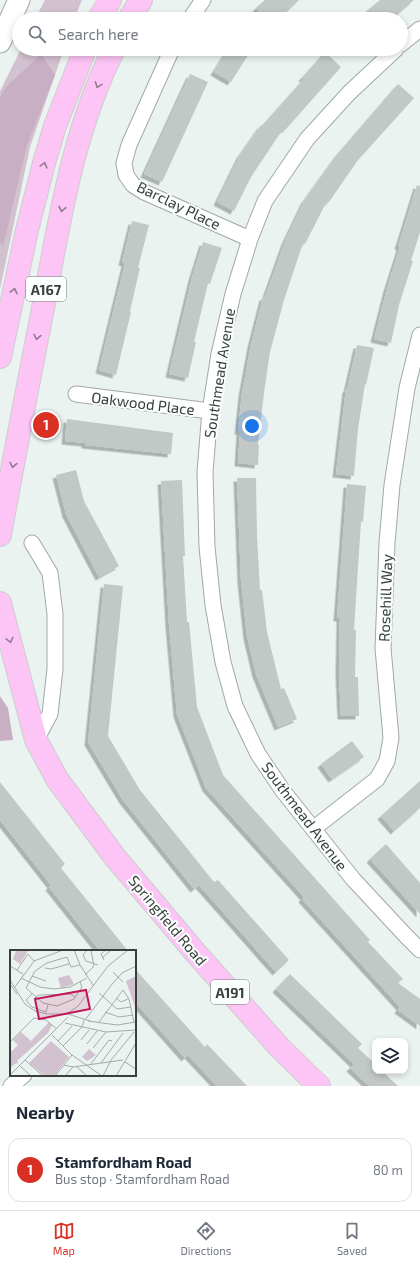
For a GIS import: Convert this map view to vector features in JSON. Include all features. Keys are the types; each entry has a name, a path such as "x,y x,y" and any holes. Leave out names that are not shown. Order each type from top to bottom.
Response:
{"main road":[{"path":"103,12 110,0"},
{"path":"134,12 141,0"},
{"name":"A167","path":"0,356 44,163 55,126 82,56"},
{"name":"A167","path":"0,535 66,186 91,102 104,67 110,56"},
{"name":"Springfield Road","path":"0,602 36,740 57,779 114,856 194,951 270,1037 319,1086"},
{"name":"Springfield Road","path":"0,662 21,686"}],"street":[{"path":"14,12 19,0"},
{"path":"195,12 203,0"},
{"path":"0,42 12,15"},
{"path":"408,38 420,29"},
{"name":"Barclay Place","path":"169,56 129,145 124,163 126,175 133,185 144,192 250,239"},
{"name":"Southmead Avenue","path":"389,56 349,93 307,139 265,201 250,239 233,294 219,354 210,411 205,472 207,547 213,605 223,662 235,706 258,754 283,791 353,879 420,950"},
{"name":"Rosehill Way","path":"313,829 377,779 388,761 391,738 383,648 387,543 392,485 407,388 420,335"},
{"name":"Oakwood Place","path":"76,394 210,411"},
{"path":"32,544 50,573 55,614 55,669 50,714 36,740"},
{"path":"11,1086 23,1076"}],"shaded area":[{"path":"45,0 82,0 77,12 39,12"},
{"path":"18,56 62,56 30,147 0,289 0,91"},
{"path":"39,56 42,56 55,75 27,145 3,246 0,242 0,97 6,87"},
{"path":"0,696 8,708 13,740 0,741"}],"building":[{"path":"265,0 299,0 286,12 260,12 256,8"},
{"path":"380,0 414,0 400,12 365,12"},
{"path":"224,56 248,56 231,82 214,72"},
{"path":"321,56 329,56 341,67 285,130 283,129 251,177 234,211 217,202 240,155 261,125 262,126 304,79 302,78"},
{"path":"190,74 208,82 162,182 144,174"},
{"path":"398,84 414,98 358,160 329,202 327,201 305,244 303,243 284,300 270,352 258,445 258,465 238,463 240,431 238,431 242,393 251,344 263,297 265,297 285,241 304,201 337,155"},
{"path":"417,185 420,186 420,232 411,261 413,261 399,305 391,343 374,339 387,288 400,247 398,246"},
{"path":"132,221 149,225 138,268 140,268 131,312 116,375 99,370 125,263 122,262"},
{"path":"203,242 222,248 210,284 208,283 194,342 196,342 188,378 169,374 192,277"},
{"path":"357,345 374,348 366,385 365,384 358,429 354,476 336,474 346,389"},
{"path":"67,419 173,433 171,454 85,445 85,443 65,441"},
{"path":"76,470 84,501 119,566 99,577 66,514 56,475"},
{"path":"237,478 256,478 260,590 262,590 267,632 281,689 284,688 297,719 278,727 256,674 247,636 241,580"},
{"path":"182,480 185,556 183,556 187,622 189,622 197,707 223,775 370,940 368,942 403,979 398,983 420,999 420,1026 398,1010 400,1007 302,899 304,897 206,788 177,714 169,624 161,481"},
{"path":"347,484 366,486 363,522 361,521 354,630 356,630 355,677 358,677 359,716 341,716 339,672 340,618 337,618"},
{"path":"104,584 123,586 108,736 140,790 214,882 218,880 289,960 276,972 199,885 194,889 123,800 88,742"},
{"path":"352,741 364,757 332,779 321,764"},
{"path":"420,781 420,808 394,831 381,816"},
{"path":"0,782 65,864 61,868 127,950 99,950 49,887 51,885 0,820"},
{"path":"386,844 420,883 420,914 370,859"},
{"path":"136,970 205,1047 207,1044 247,1086 217,1086 188,1055 185,1058 136,1003"},
{"path":"290,974 362,1044 358,1048 372,1061 372,1074 385,1074 398,1086 369,1086 350,1068 354,1064 276,989"}],"place":[{"name":"Stamfordham Road","path":"46,425"}]}
